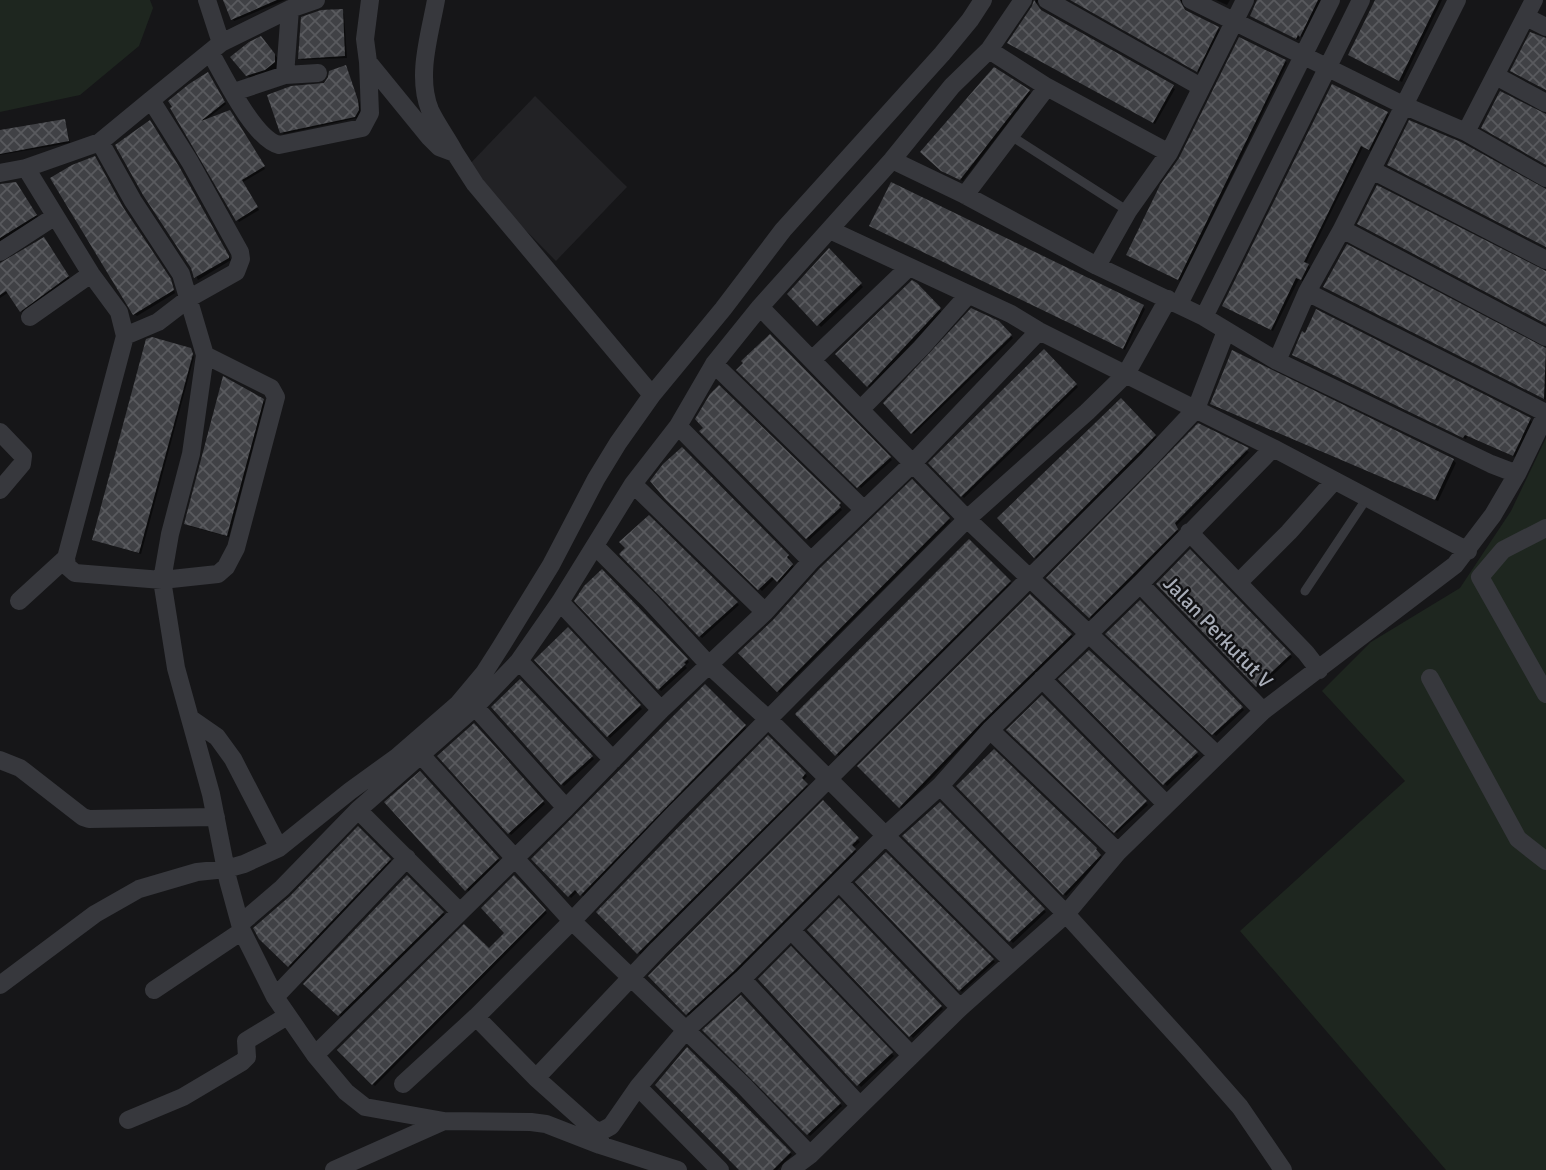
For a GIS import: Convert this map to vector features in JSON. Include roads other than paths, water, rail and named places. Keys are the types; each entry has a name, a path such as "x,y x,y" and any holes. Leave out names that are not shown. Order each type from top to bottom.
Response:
{"street":[{"path":"207,0 216,48 234,92 249,120 271,143 279,145 357,131 366,124 369,117 365,39 370,0"},
{"path":"0,173 26,168 100,142 216,48 290,9 316,0"},
{"path":"436,0 426,52 425,88 430,109 475,184 652,395"},
{"path":"0,985 96,914 139,890 197,872 244,864 279,848 397,757 458,704 500,648 551,565 596,479 652,395 723,309 783,230 942,54 983,0"},
{"path":"154,990 241,928 358,810 475,707 519,661 561,602 634,484 678,426 714,364 760,307 892,160 952,86 989,50 1023,0"},
{"path":"1047,0 1201,87"},
{"path":"1191,0 1327,65 1403,105 1466,132 1546,178"},
{"path":"1097,265 1128,211 1169,153 1245,0"},
{"path":"403,1084 476,1017 572,921 967,519 1126,374 1173,302 1331,0"},
{"path":"1204,317 1361,0"},
{"path":"1277,361 1307,292 1342,229 1457,0"},
{"path":"1466,132 1534,0"},
{"path":"285,75 290,9"},
{"path":"1526,17 1546,27"},
{"path":"989,50 1047,86 1169,153"},
{"path":"368,62 430,138 439,147 455,153"},
{"path":"234,92 285,75 318,74"},
{"path":"1496,76 1546,103"},
{"path":"965,195 1047,86"},
{"path":"125,336 158,322 188,299 236,272 241,259 240,252 190,162 151,100"},
{"path":"100,142 133,201 181,274 205,355 191,454 170,534 162,580 176,668 216,817 241,928 275,997 315,1055 346,1092 365,1107 444,1121 546,1124 600,1139 678,1170"},
{"path":"892,160 1204,317 1277,361 1517,474"},
{"path":"26,168 91,274 120,312 125,336 66,558 67,566 75,573 162,580 218,573 232,559 276,397 271,388 205,355"},
{"path":"1372,170 1546,260"},
{"path":"0,252 54,217"},
{"path":"1342,229 1546,337"},
{"path":"830,230 1011,314 1039,331 1273,448 1468,551"},
{"path":"813,359 908,268"},
{"path":"30,317 91,274"},
{"path":"790,1170 810,1155 960,1008 1066,914 1118,852 1216,754 1263,711 1455,565 1493,515 1517,474 1546,414 1307,292"},
{"path":"861,409 968,295"},
{"path":"760,307 967,519 1216,754"},
{"path":"315,1055 566,808 661,710 765,612 811,561 913,463 1039,331"},
{"path":"536,1078 632,976 826,779 1149,460 1196,409 1226,331"},
{"path":"714,364 863,509"},
{"path":"678,426 811,561"},
{"path":"0,432 23,456 22,464 0,490"},
{"path":"600,1139 638,1087 686,1030 940,786 990,730 1140,584 1273,448"},
{"path":"1239,582 1289,532 1334,481"},
{"path":"634,484 765,612"},
{"path":"1480,577 1503,550 1546,528"},
{"path":"1189,532 1239,582 1319,670"},
{"path":"594,547 709,664 951,898 1012,961"},
{"path":"19,601 66,558"},
{"path":"1455,565 1480,577 1546,694"},
{"name":"Jalan Perkutut V","path":"1140,584 1263,711"},
{"path":"561,602 661,710"},
{"path":"519,661 613,761"},
{"path":"1430,678 1518,839 1545,859"},
{"path":"1042,679 1166,804"},
{"path":"475,707 566,808"},
{"path":"191,719 211,731 233,759 279,848"},
{"path":"990,730 1118,852"},
{"path":"421,755 572,921 632,976 810,1155"},
{"path":"0,760 20,768 89,819 216,817"},
{"path":"940,786 1066,914 1240,1107 1283,1170"},
{"path":"358,810 459,911"},
{"path":"275,997 407,859"},
{"path":"839,882 960,1008"},
{"path":"791,930 911,1055"},
{"path":"742,979 860,1106"},
{"path":"128,1120 183,1097 242,1062 247,1056 246,1041 287,1016"},
{"path":"476,1017 536,1078 592,1128 600,1139"},
{"path":"638,1087 720,1170"},
{"path":"334,1170 444,1121"}],"lane":[{"path":"1011,136 1128,211"},
{"path":"1306,591 1367,498"}]}
